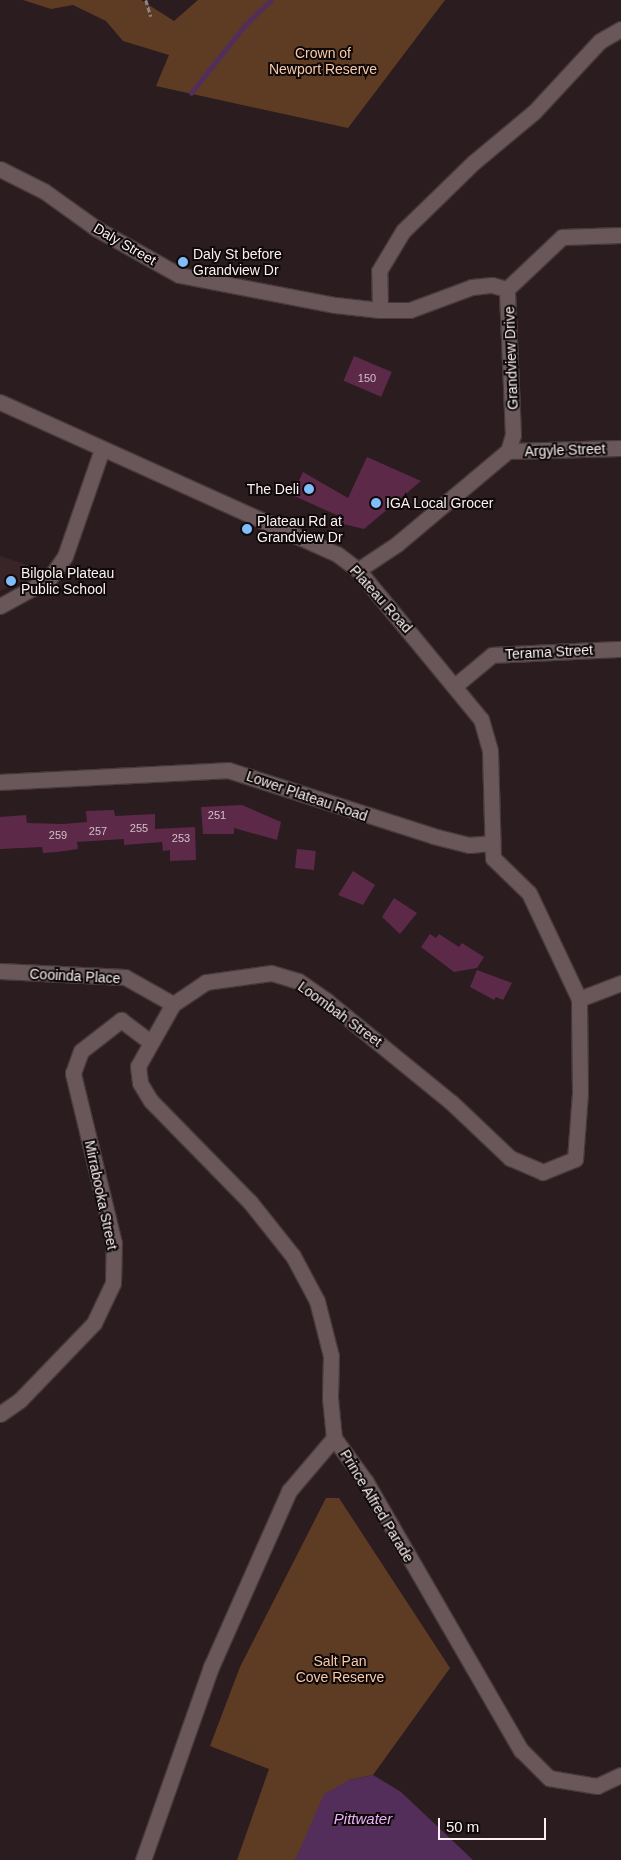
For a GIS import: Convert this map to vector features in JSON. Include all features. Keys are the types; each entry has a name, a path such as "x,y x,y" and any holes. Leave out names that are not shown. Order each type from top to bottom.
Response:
{"street":[{"path":"380,310 379,271 403,231 474,162 534,112 600,40 621,29"},
{"name":"Daly Street","path":"0,169 44,191 97,229 179,275 335,305 380,310"},
{"path":"508,288 562,238 621,235"},
{"name":"Grandview Drive","path":"380,310 410,310 472,287 492,284 508,288 513,435 508,451"},
{"name":"Plateau Road","path":"0,402 337,554 358,570 456,684 481,719 490,752 492,843"},
{"name":"Argyle Street","path":"508,451 621,448"},
{"path":"0,606 49,579 65,556 102,449"},
{"path":"358,570 397,544 508,451"},
{"name":"Terama Street","path":"456,684 492,656 621,648"},
{"name":"Lower Plateau Road","path":"0,782 228,770 434,836 469,845 492,843"},
{"name":"Loombah Street","path":"334,1438 330,1398 332,1356 317,1301 293,1256 250,1202 151,1102 140,1083 138,1066 149,1042 173,1004 206,982 271,973 298,981 397,1056 510,1158 543,1172 575,1159 580,1092 579,1000 529,893 498,866 492,843"},
{"name":"Cooinda Place","path":"0,971 125,977 173,1004"},
{"path":"579,1000 621,983"},
{"name":"Mirrabooka Street","path":"0,1414 27,1394 94,1323 113,1283 114,1243 73,1073 81,1051 121,1020 149,1042"},
{"name":"Prince Alfred Parade","path":"143,1860 211,1667 289,1491 334,1438 366,1482 521,1750 549,1778 597,1786 621,1775"}],"path":[{"path":"146,0 151,16"}],"shaded area":[{"name":"Bilgola Plateau Public School","path":"0,556 45,571 0,591"}],"green space":[{"name":"Crown of Newport Reserve","path":"23,0 141,0 174,21 198,0 445,0 348,128 156,86 169,55 123,41 106,21 73,5 51,9"},
{"name":"Salt Pan Cove Reserve","path":"326,1498 339,1498 450,1668 373,1775 349,1780 307,1836 295,1860 237,1860 269,1769 210,1746 240,1667"}],"water":[{"name":"Pittwater","path":"373,1775 401,1792 473,1860 295,1860 324,1794 349,1780"}],"building":[{"path":"354,356 392,372 381,397 343,381"},
{"path":"367,457 421,481 364,529 339,523 341,517 292,495 303,472 348,498"},
{"path":"242,805 281,822 277,840 234,828 234,834 203,834 201,807"},
{"path":"114,810 115,816 155,814 155,829 195,827 196,860 170,861 170,850 163,851 162,842 124,845 124,839 77,842 78,849 57,852 43,853 42,847 0,849 0,817 26,815 27,823 63,824 87,822 86,811"},
{"path":"297,849 316,851 314,870 295,868"},
{"path":"353,871 375,885 363,905 338,895"},
{"path":"394,898 417,913 400,934 382,917"},
{"path":"430,934 436,938 439,934 459,947 462,943 484,957 477,968 454,972 421,947"},
{"path":"477,970 512,983 503,1000 496,997 494,1000 470,987"}],"waterway":[{"path":"191,93 245,25 271,0"}],"place":[{"name":"Daly St before Grandview Dr","path":"183,262"},
{"name":"The Deli","path":"309,489"},
{"name":"IGA Local Grocer","path":"376,503"},
{"name":"Plateau Rd at Grandview Dr","path":"247,529"},
{"name":"Bilgola Plateau Public School","path":"11,581"}]}
